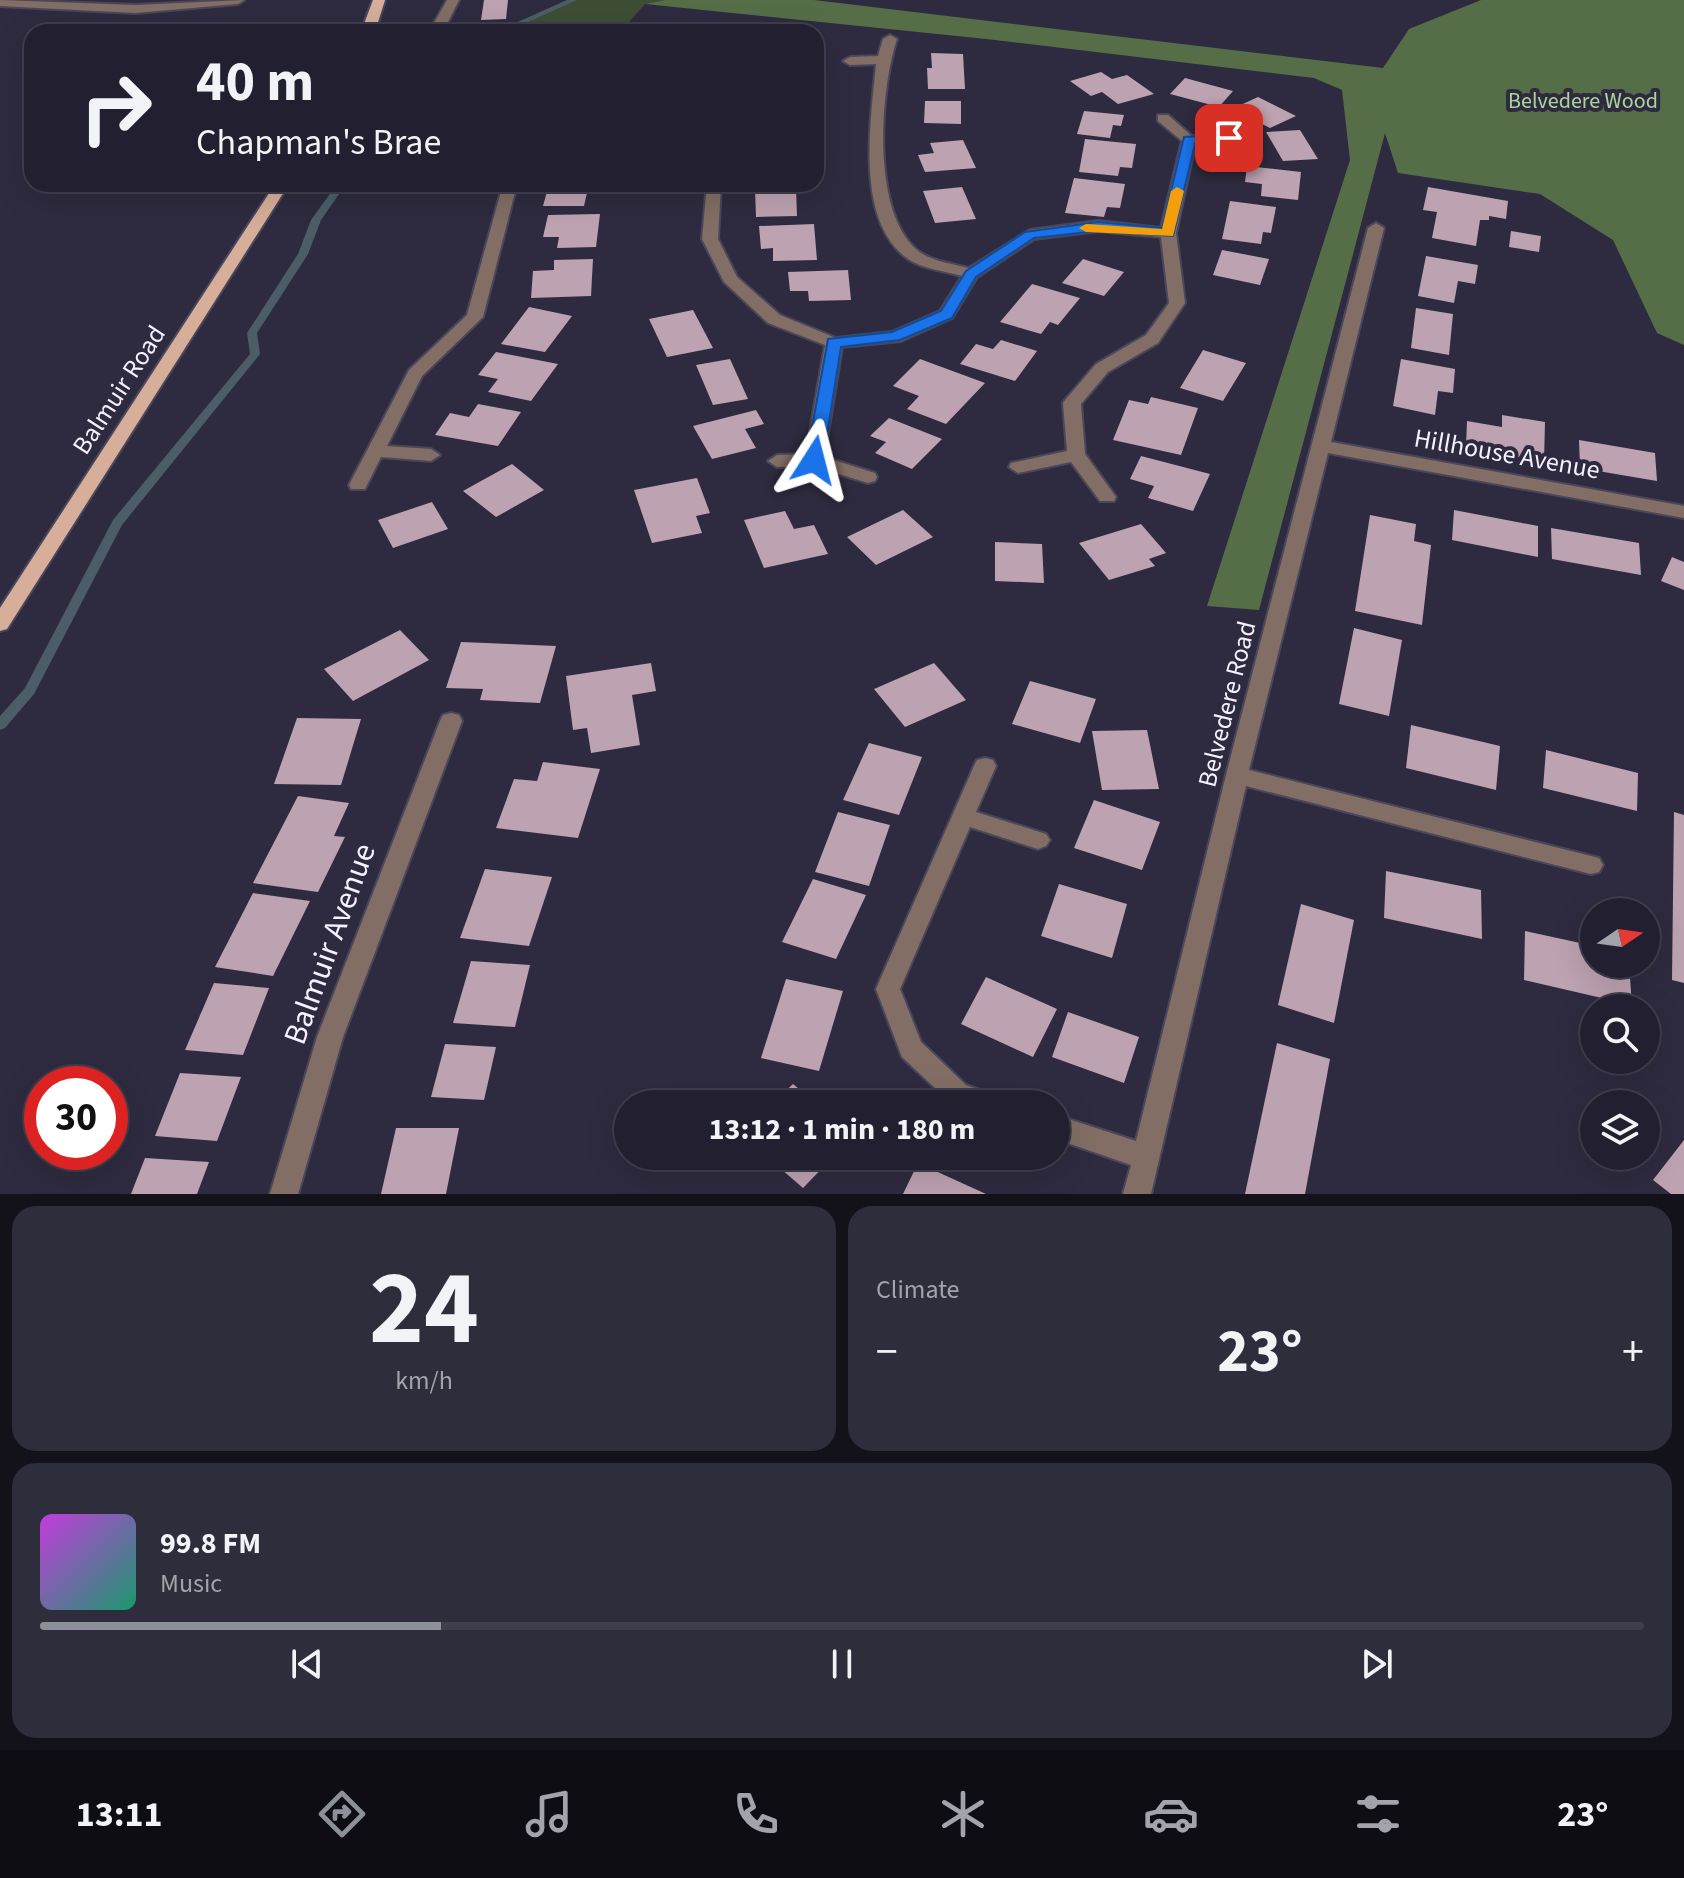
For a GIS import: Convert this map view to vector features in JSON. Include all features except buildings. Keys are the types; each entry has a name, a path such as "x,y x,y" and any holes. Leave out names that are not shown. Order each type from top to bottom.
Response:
{"main road":[{"path":"371,24 379,0"},
{"name":"Balmuir Road","path":"0,624 277,192"}],"street":[{"path":"0,2 135,9 238,0"},
{"path":"441,24 453,0"},
{"path":"890,39 883,60 875,158 886,220 913,255 971,274"},
{"path":"850,61 883,60"},
{"path":"1163,118 1189,140 1229,138"},
{"path":"1107,497 1076,455 1072,403 1102,368 1152,339 1177,303 1168,233 1189,140"},
{"path":"358,485 415,374 475,317 508,192"},
{"path":"713,192 710,239 730,279 774,319 834,343 895,337 946,314 971,274 1030,235 1098,226 1168,233"},
{"name":"Belvedere Road","path":"1137,1194 1237,775 1376,228"},
{"path":"814,460 834,343"},
{"name":"Hillhouse Avenue","path":"1320,446 1684,512"},
{"path":"376,451 431,455"},
{"path":"1018,467 1076,455"},
{"path":"777,461 814,460 868,477"},
{"name":"Balmuir Avenue","path":"284,1194 330,1037 451,721"},
{"path":"953,1090 911,1049 888,989 985,766"},
{"path":"1237,775 1591,865"},
{"path":"962,816 1038,840"},
{"path":"1070,1132 1145,1157"}],"green space":[{"path":"573,0 665,0 645,4 627,24 518,24"},
{"name":"Belvedere Wood","path":"665,0 814,0 1383,68 1409,29 1481,0 1684,0 1684,345 1657,333 1613,240 1540,194 1398,173 1385,133 1259,610 1207,606 1350,160 1342,90 1314,78 986,39 645,4"}],"waterway":[{"path":"518,24 573,0"},
{"path":"0,725 30,691 117,523 255,354 252,333 303,254 316,220 336,192"}],"slow traffic":[{"path":"1086,228 1098,226 1168,233 1177,191"}],"route":[{"path":"814,460 834,343 895,337 946,314 971,274 1030,235 1098,226 1168,233 1189,140 1229,138"}]}
